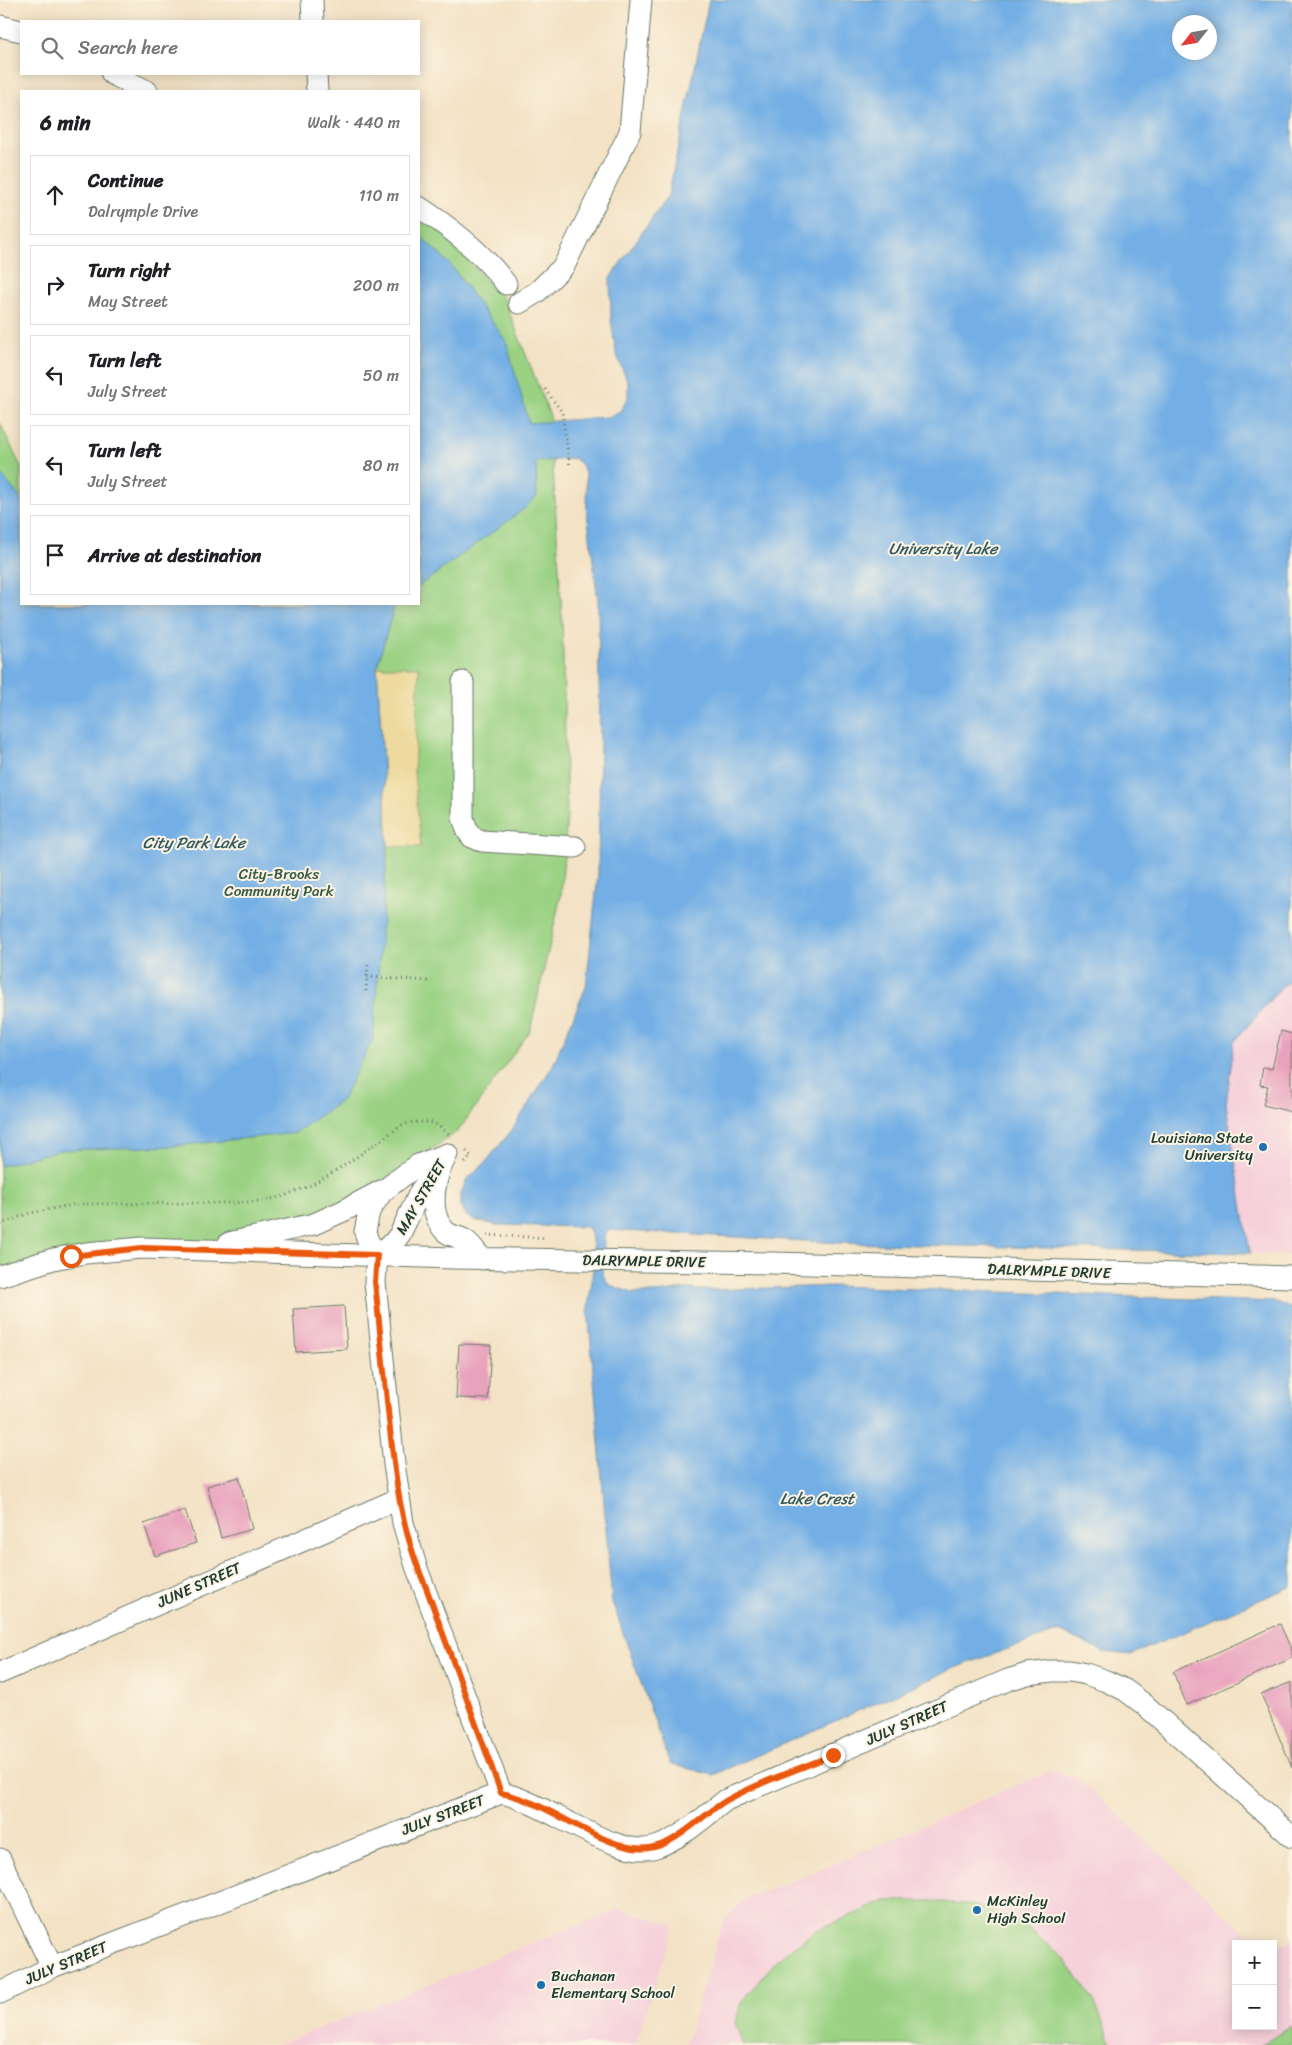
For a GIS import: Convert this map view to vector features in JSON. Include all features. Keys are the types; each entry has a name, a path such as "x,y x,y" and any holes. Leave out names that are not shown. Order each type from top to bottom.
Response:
{"street":[{"path":"312,0 313,20"},
{"path":"519,303 537,292 564,266 630,132 641,0"},
{"path":"0,26 20,30"},
{"path":"114,75 145,90"},
{"path":"316,75 317,90"},
{"path":"420,208 468,244 491,266 506,284"},
{"path":"463,682 462,810 468,832 472,837 482,841 575,847"},
{"name":"MAY STREET","path":"447,1154 451,1167 422,1190 394,1242 377,1255 368,1241 365,1232 365,1223 369,1211 376,1201 392,1184 418,1165 447,1154"},
{"path":"451,1167 434,1192 438,1220 446,1232 466,1240 482,1258"},
{"path":"208,1250 314,1224 343,1211 392,1184"},
{"name":"DALRYMPLE DRIVE","path":"0,1276 53,1259 86,1253 142,1248 1292,1277"},
{"path":"377,1255 375,1282 398,1499 409,1544 501,1793"},
{"name":"JUNE STREET","path":"0,1673 398,1499"},
{"name":"JULY STREET","path":"0,1993 52,1967 501,1793 526,1800 611,1842 642,1849 654,1848 678,1836 726,1800 741,1793 1008,1680 1027,1674 1052,1671 1086,1674 1125,1690 1176,1732 1292,1837"},
{"path":"0,1859 52,1967"}],"path":[{"path":"545,389 562,412 570,467"},
{"path":"366,991 368,962"},
{"path":"367,977 432,981"},
{"path":"0,1224 30,1212 76,1204 231,1203 284,1196 311,1185 348,1163 402,1125 413,1122 430,1122 446,1131"},
{"path":"451,1167 471,1156"},
{"path":"479,1233 548,1238"}],"shaded area":[{"name":"Louisiana State University","path":"1292,979 1292,1255 1250,1253 1226,1104 1234,1042 1282,986"},
{"name":"McKinley High School","path":"1050,1771 1074,1777 1105,1802 1253,1940 1232,1940 1232,2030 1277,2030 1277,1946 1288,1943 1292,1939 1292,2045 685,2045 723,1921 745,1899 813,1873"},
{"name":"Buchanan Elementary School","path":"619,1909 675,1925 635,2045 276,2045"}],"green space":[{"name":"City-Brooks Community Park","path":"420,209 504,299 550,416 562,619 567,816 561,895 530,1031 458,1131 343,1211 207,1250 71,1256 0,1277 0,423 20,465 20,605 420,605"},
{"path":"885,1901 934,1901 977,1906 1026,1926 1064,1959 1095,2002 1112,2045 743,2045 735,2022 744,1998 778,1959 815,1931"},
{"path":"1292,2027 1292,2045 1261,2045 1289,2028"}],"sand":[{"path":"377,667 419,667 414,772 421,847 388,846"}],"water":[{"name":"University Lake","path":"709,0 1292,0 1292,979 1282,986 1234,1042 1226,1104 1250,1253 841,1243 607,1230 604,1236 603,1275 609,1285 633,1293 656,1293 686,1289 832,1286 1276,1302 1292,1309 1292,1586 1131,1655 1104,1652 1059,1631 957,1667 713,1775 670,1764 612,1602 588,1307 592,1277 593,1246 588,1227 496,1225 474,1220 466,1215 461,1206 461,1194 466,1181 485,1163 512,1130 552,1067 586,987 598,875 600,745 598,601 587,512 586,478 583,467 574,458 536,462 537,496 524,509 420,585 420,236 449,263 506,341 529,423 608,417 620,411 628,398 628,383 616,353 611,320 610,278 668,196"},
{"name":"City Park Lake","path":"0,473 20,498 20,605 395,605 377,667 388,846 373,1039 342,1100 295,1133 174,1146 60,1150 0,1166"}],"building":[{"path":"1281,1031 1292,1034 1292,1112 1263,1105 1268,1086 1260,1085 1263,1067 1272,1069"},
{"path":"344,1306 347,1349 296,1352 293,1309"},
{"path":"459,1344 491,1345 488,1399 456,1398"},
{"path":"239,1477 252,1529 221,1538 207,1486"},
{"path":"185,1510 196,1543 155,1556 144,1524"},
{"path":"1280,1624 1292,1651 1292,1658 1187,1705 1173,1672"},
{"path":"1292,1682 1292,1768 1261,1694"}],"place":[{"name":"Louisiana State University","path":"1263,1147"},
{"name":"McKinley High School","path":"977,1910"},
{"name":"Buchanan Elementary School","path":"541,1985"}],"route":[{"path":"71,1256 142,1248 377,1255 375,1282 398,1499 403,1523 416,1566 427,1590 501,1793 526,1800 611,1842 642,1849 654,1848 689,1829 726,1800 833,1755"}],"water label":[{"name":"Lake Crest","path":"817,1498"}]}
